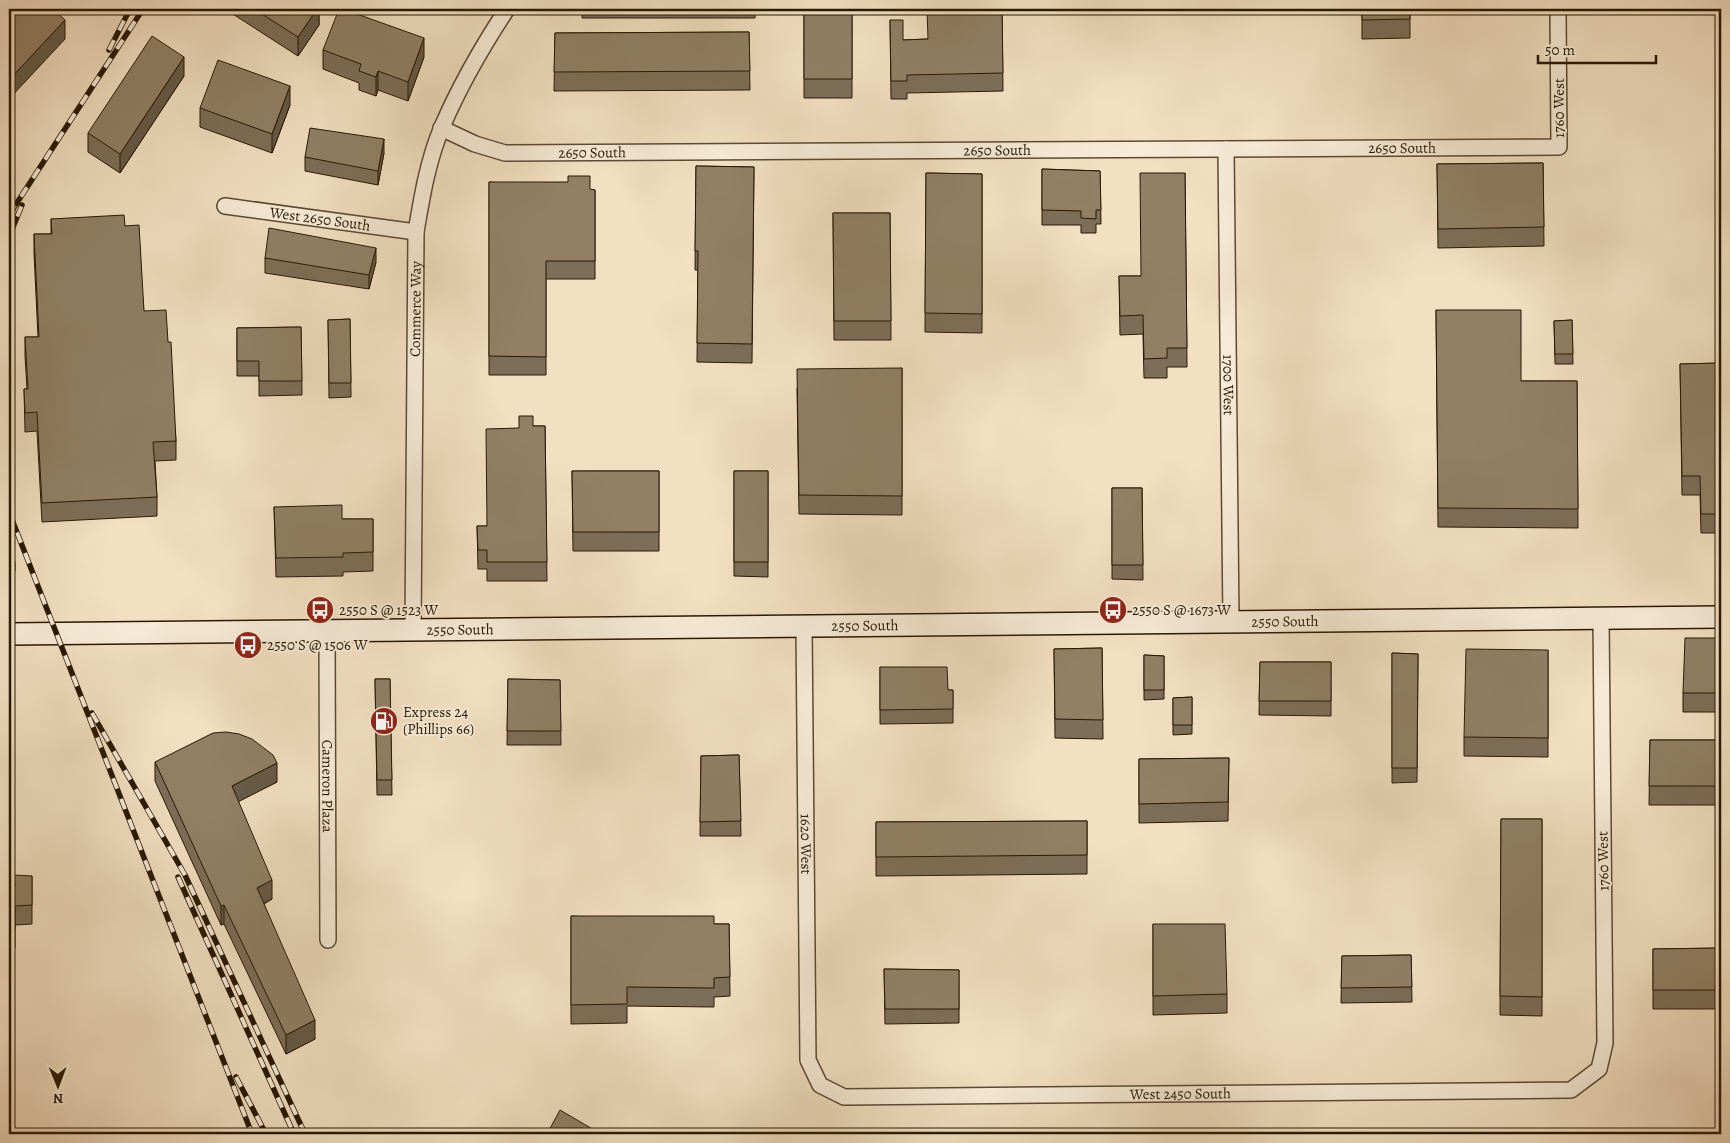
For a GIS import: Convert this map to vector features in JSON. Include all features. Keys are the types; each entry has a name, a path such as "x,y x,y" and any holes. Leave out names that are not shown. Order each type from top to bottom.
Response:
{"main road":[{"name":"2550 South","path":"9,634 1721,617"}],"street":[{"name":"Commerce Way","path":"413,630 416,232 425,181 441,128 476,56 507,9"},
{"name":"1760 West","path":"1558,9 1559,148"},
{"name":"2650 South","path":"441,128 475,144 505,153 1559,148"},
{"name":"1700 West","path":"1226,149 1231,622"},
{"name":"West 2650 South","path":"225,206 416,232"},
{"name":"1760 West","path":"1571,1090 1599,1069 1604,1043 1601,618"},
{"name":"1620 West","path":"804,626 808,1060"},
{"name":"Cameron Plaza","path":"327,631 328,940"},
{"name":"West 2450 South","path":"808,1060 820,1085 844,1097 1571,1090"}],"building":[{"path":"9,9 53,9 65,20 9,80"},
{"path":"254,9 317,9 298,37"},
{"path":"339,9 424,38 408,82 378,71 376,77 359,71 361,64 323,50"},
{"path":"804,9 852,9 852,79 804,79"},
{"path":"927,9 1002,9 1003,73 907,75 907,81 891,81 890,20 903,20 903,40 928,39"},
{"path":"1362,9 1410,9 1410,19 1362,20"},
{"path":"749,32 750,71 554,72 555,33"},
{"path":"152,36 184,57 120,154 88,133"},
{"path":"218,60 290,86 272,134 200,108"},
{"path":"310,128 384,139 378,171 305,157"},
{"path":"1543,163 1544,227 1438,229 1437,164"},
{"path":"696,166 754,167 752,344 697,343 698,251 695,251"},
{"path":"1042,169 1100,171 1101,210 1096,210 1096,219 1081,218 1081,211 1042,210"},
{"path":"926,173 982,174 982,314 925,313"},
{"path":"1140,173 1185,173 1187,348 1167,348 1167,358 1144,359 1143,315 1120,316 1119,276 1141,276"},
{"path":"568,176 590,176 590,189 595,190 595,261 546,261 546,357 489,356 489,182 568,182"},
{"path":"833,213 890,213 891,321 834,321"},
{"path":"124,215 125,226 139,225 144,311 166,310 168,342 171,342 176,441 153,442 157,497 42,503 37,412 25,413 24,389 28,389 25,337 39,337 34,234 52,234 51,219"},
{"path":"269,228 376,248 369,275 265,258"},
{"path":"1436,310 1521,310 1521,381 1577,381 1578,509 1438,508"},
{"path":"350,319 351,383 329,383 328,320"},
{"path":"1572,320 1573,354 1555,354 1554,321"},
{"path":"301,327 302,381 259,381 259,361 237,361 237,328"},
{"path":"1721,363 1721,514 1701,514 1700,476 1682,476 1680,364"},
{"path":"902,368 902,496 799,495 797,369"},
{"path":"519,416 533,416 533,426 545,426 547,562 487,562 487,550 478,550 477,526 487,526 486,429 519,428"},
{"path":"572,471 659,471 659,532 573,532"},
{"path":"734,471 768,471 768,562 734,562"},
{"path":"1112,488 1142,488 1143,565 1112,565"},
{"path":"342,505 342,519 373,519 373,552 343,553 343,557 276,558 274,507"},
{"path":"9,547 15,562 9,564"},
{"path":"1685,638 1721,638 1721,693 1683,693"},
{"path":"1102,648 1103,720 1055,719 1054,649"},
{"path":"1466,649 1548,650 1548,738 1464,737"},
{"path":"1392,653 1418,654 1417,768 1392,768"},
{"path":"1144,655 1164,656 1164,690 1144,690"},
{"path":"1260,662 1331,662 1331,701 1259,701"},
{"path":"880,667 947,667 948,690 953,690 953,709 880,710"},
{"path":"375,679 390,679 392,780 377,780"},
{"path":"508,679 560,680 561,731 507,731"},
{"path":"1192,697 1192,725 1173,725 1173,698"},
{"path":"226,732 252,739 273,755 277,763 232,786 272,880 257,888 315,1020 286,1035 224,905 221,906 155,762 213,733"},
{"path":"1650,740 1721,740 1721,786 1649,786"},
{"path":"739,755 741,821 700,822 701,756"},
{"path":"1229,758 1228,802 1139,804 1139,759"},
{"path":"1501,819 1542,819 1542,997 1500,996"},
{"path":"1087,821 1087,855 876,857 876,822"},
{"path":"14,875 32,876 32,905 15,906 15,929 9,929 9,886 15,886"},
{"path":"571,916 714,916 714,924 729,924 730,977 714,978 714,988 627,987 627,1004 571,1005"},
{"path":"1153,924 1225,924 1227,994 1153,996"},
{"path":"1721,948 1721,990 1653,990 1653,949"},
{"path":"1411,955 1412,987 1341,988 1342,956"},
{"path":"884,969 959,970 959,1009 885,1009"},
{"path":"560,1110 601,1134 547,1134"}],"railway":[{"path":"109,50 130,9"},
{"path":"9,215 143,9"},
{"path":"9,237 22,205"},
{"path":"9,512 252,1134"},
{"path":"92,713 185,875 305,1134"},
{"path":"178,877 294,1134"},
{"path":"236,1077 266,1134"}],"place":[{"name":"2550 S @ 1523 W","path":"320,610"},
{"name":"2550 S @ 1673 W","path":"1113,610"},
{"name":"2550 S @ 1506 W","path":"248,645"},
{"name":"Express 24 (Phillips 66)","path":"384,721"}]}
